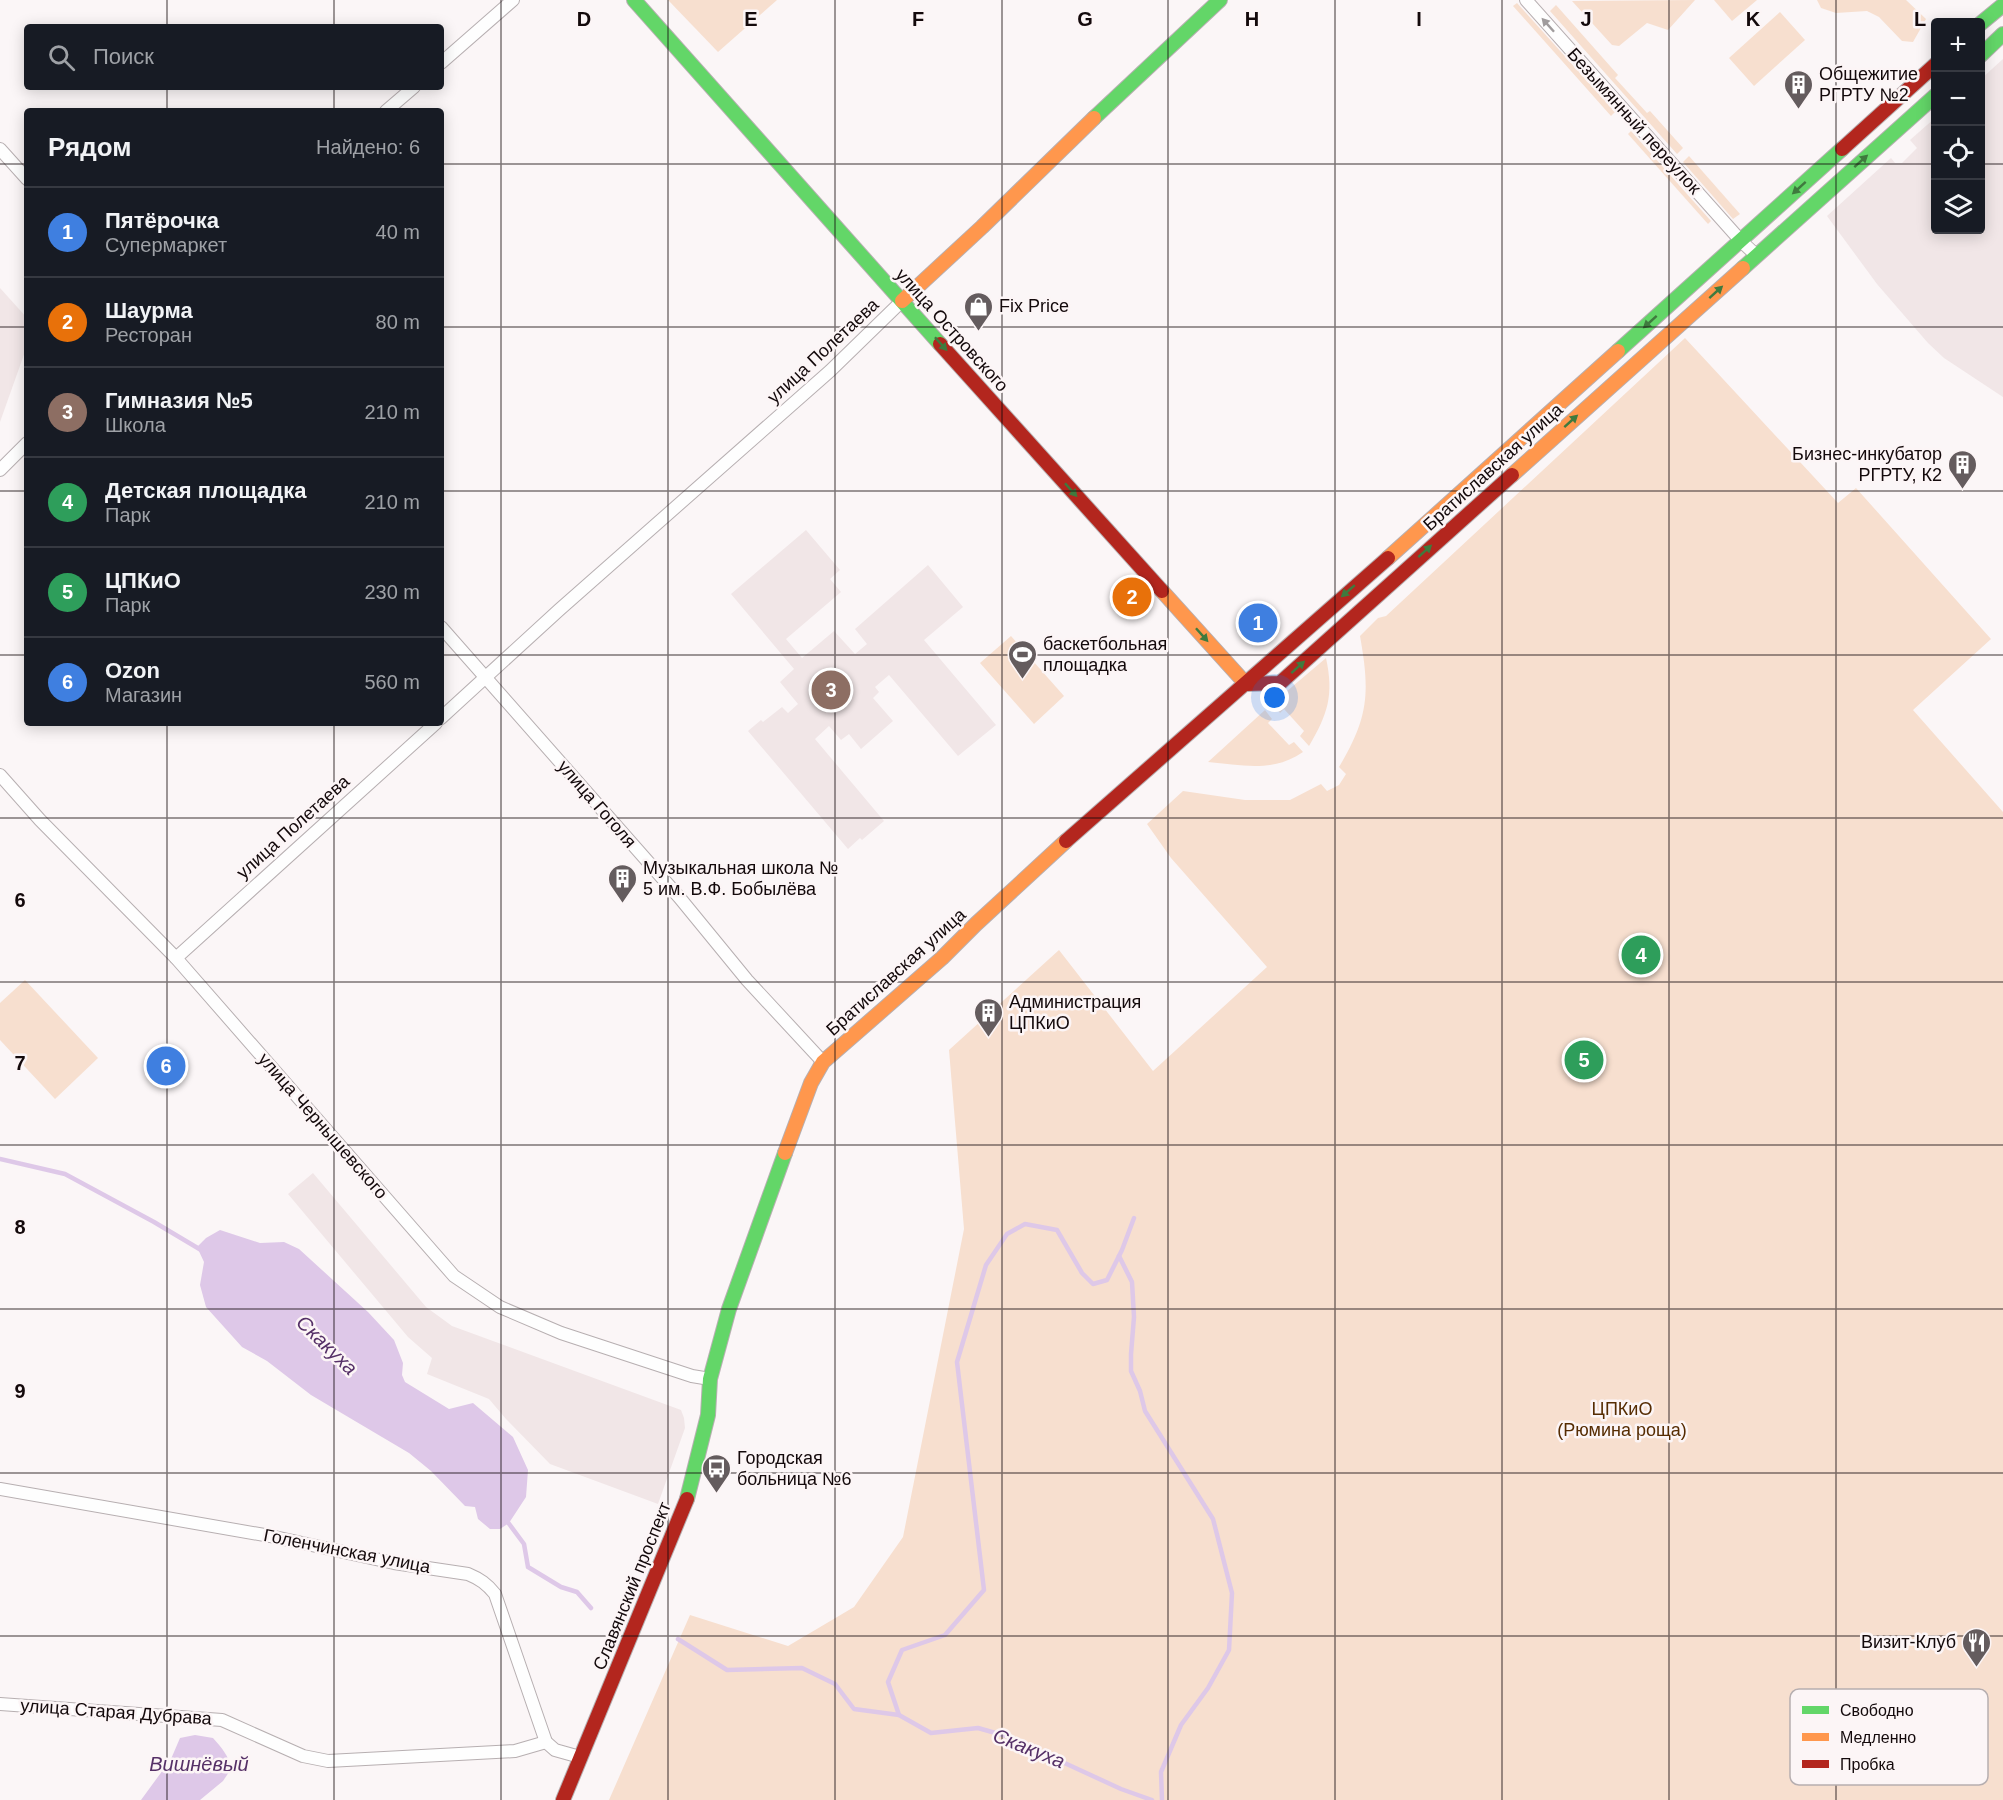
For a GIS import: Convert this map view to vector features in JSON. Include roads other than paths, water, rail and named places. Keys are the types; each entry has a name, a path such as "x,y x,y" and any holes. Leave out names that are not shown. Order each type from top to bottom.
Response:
{"street":[{"path":"444,60 513,0"},
{"name":"улица Островского","path":"634,0 1246,684"},
{"name":"улица Полетаева","path":"444,715 830,371 1220,0"},
{"name":"Безымянный переулок","path":"1527,0 1741,241"},
{"path":"1985,20 2003,5"},
{"path":"1985,51 2003,34"},
{"name":"Братиславская улица","path":"710,1379 729,1309 752,1241 812,1083 823,1062 942,958 1095,815 1246,684 1931,68"},
{"path":"390,108 410,90"},
{"name":"Братиславская улица","path":"1246,684 1280,683 1931,99"},
{"path":"0,149 24,176"},
{"path":"1741,241 1756,256"},
{"path":"0,470 24,446"},
{"name":"улица Гоголя","path":"444,630 679,897 747,980 823,1062"},
{"name":"улица Полетаева","path":"176,958 433,726"},
{"name":"улица Чернышевского","path":"0,774 40,820 176,958 454,1276 500,1307 561,1333 692,1376 710,1379"},
{"name":"Славянский проспект","path":"563,1800 681,1517 692,1483 708,1415 710,1379"},
{"name":"Голенчинская улица","path":"0,1490 270,1536 394,1563 468,1574 478,1578 486,1583 495,1594 546,1742"},
{"name":"улица Старая Дубрава","path":"0,1704 222,1720 303,1756 328,1761 515,1751 546,1742"},
{"path":"546,1742 555,1750 580,1757"}],"water":[{"path":"220,1230 260,1243 284,1242 299,1249 368,1312 394,1340 403,1363 402,1375 405,1382 449,1409 473,1403 513,1437 528,1470 526,1497 509,1523 500,1529 490,1529 478,1519 475,1507 465,1506 431,1471 409,1453 311,1395 267,1361 242,1347 206,1307 200,1285 204,1262 197,1247 206,1238"},
{"name":"Вишнёвый","path":"195,1735 213,1738 225,1752 231,1769 223,1781 200,1800 141,1800 171,1759 180,1738"}],"waterway":[{"name":"Скакуха","path":"0,1159 65,1174 201,1250"},
{"path":"899,1715 888,1682 902,1650 945,1635 984,1590 957,1362 986,1265 1007,1234 1025,1224 1057,1230 1082,1273 1093,1284 1107,1280 1134,1218"},
{"path":"1119,1256 1132,1282 1134,1317 1131,1371 1140,1391 1145,1411 1213,1519 1232,1593 1229,1650 1208,1688 1181,1725 1161,1772 1162,1800"},
{"name":"Скакуха","path":"507,1521 524,1544 528,1567 561,1587 577,1592 591,1608"},
{"name":"Скакуха","path":"678,1639 727,1670 802,1668 835,1684 854,1709 899,1715 931,1733 978,1728 1006,1736 1121,1789 1152,1800"}],"place":[{"name":"Общежитие РГРТУ №2","path":"1798,110"},
{"name":"Fix Price","path":"978,332"},
{"name":"Бизнес-инкубатор РГРТУ, К2","path":"1963,490"},
{"name":"Шаурма","path":"1132,597"},
{"name":"Пятёрочка","path":"1258,623"},
{"name":"баскетбольная площадка","path":"1022,680"},
{"name":"Гимназия №5","path":"831,690"},
{"name":"Музыкальная школа № 5 им. В.Ф. Бобылёва","path":"622,904"},
{"name":"Детская площадка","path":"1641,955"},
{"name":"Администрация ЦПКиО","path":"988,1038"},
{"name":"ЦПКиО","path":"1584,1060"},
{"name":"Ozon","path":"166,1066"},
{"name":"Городская больница №6","path":"716,1494"},
{"name":"Визит-Клуб","path":"1977,1668"}],"park label":[{"name":"ЦПКиО (Рюмина роща)","path":"1622,1419"}]}
